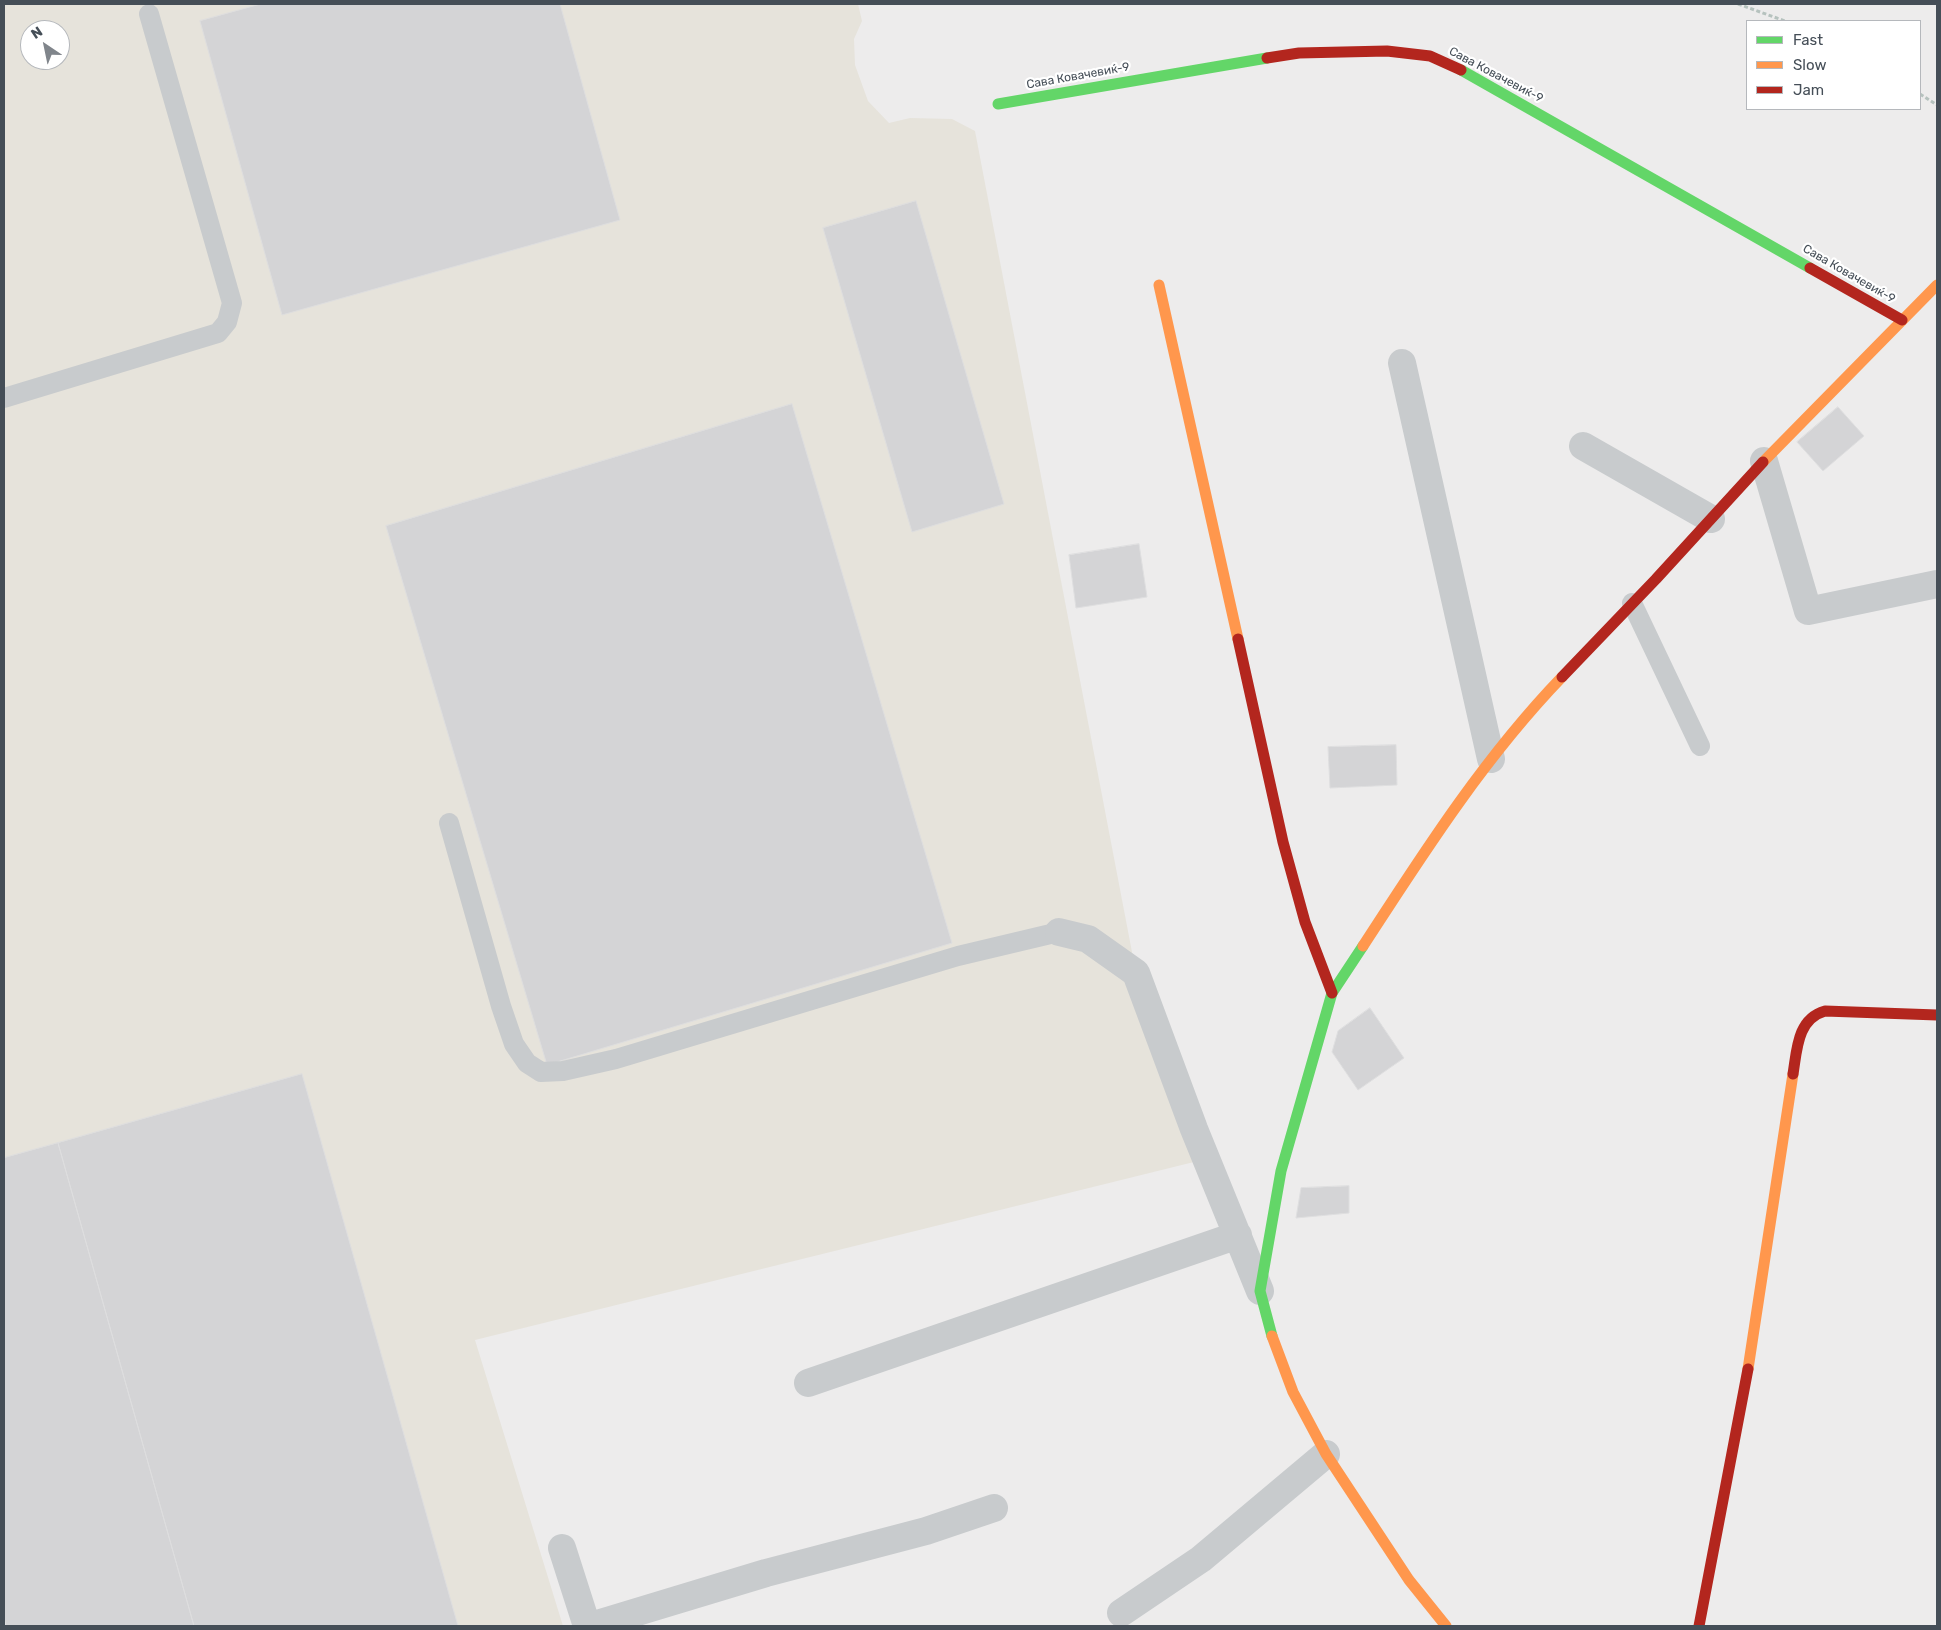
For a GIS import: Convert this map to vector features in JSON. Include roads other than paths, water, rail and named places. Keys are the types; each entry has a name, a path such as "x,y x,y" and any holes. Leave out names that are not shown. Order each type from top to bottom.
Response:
{"street":[{"name":"Сава Ковачевиќ-9","path":"998,104 1299,53 1387,51 1430,56 1471,76 1902,320"},
{"path":"1159,284 1283,842 1305,922 1332,993"},
{"path":"1260,1291 1281,1172 1332,993 1428,846 1491,759 1559,680 1764,461 1937,285"},
{"path":"1402,363 1491,759"},
{"path":"1583,446 1711,519"},
{"path":"1764,461 1808,611 1937,584"},
{"path":"1060,932 1088,939 1136,973 1194,1129 1260,1291 1272,1336 1293,1392 1326,1454 1409,1580 1446,1626"},
{"path":"1700,1626 1752,1346 1799,1036 1808,1019 1825,1011 1937,1015"},
{"path":"808,1383 1238,1235"},
{"path":"1121,1613 1200,1559 1326,1454"},
{"path":"591,1626 766,1573 926,1531 994,1508"},
{"path":"562,1548 587,1626"}],"lane":[{"path":"4,398 218,333 227,322 232,303 149,14"},
{"path":"1632,603 1700,746"},
{"path":"448,822 501,1006 514,1044 526,1063 540,1072 563,1071 616,1059 958,956 1060,932"}]}
